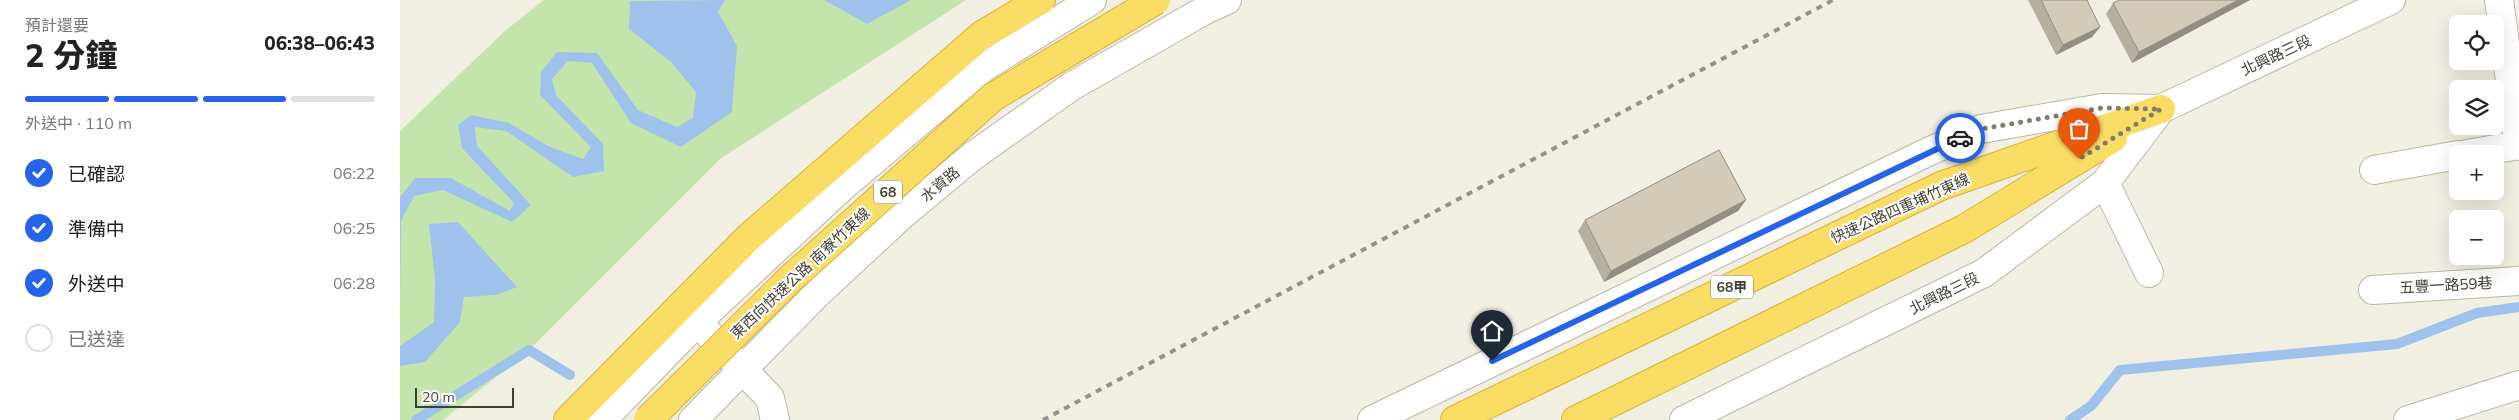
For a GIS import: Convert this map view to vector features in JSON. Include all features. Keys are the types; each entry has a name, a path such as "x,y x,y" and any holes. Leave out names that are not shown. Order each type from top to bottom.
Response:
{"highway":[{"path":"568,420 749,237 982,35 1041,0"},
{"name":"東西向快速公路 南寮竹東線","path":"648,420 789,280 993,98 1156,0"},
{"path":"1576,420 1964,229 2161,109"},
{"name":"快速公路四重埔竹東線","path":"1455,420 1942,186 2161,109"}],"street":[{"path":"602,420 697,322 842,187 984,67 1092,0"},
{"name":"水資路","path":"693,420 818,293 874,241 973,156 1072,86 1205,10 1227,0"},
{"name":"北興路三段","path":"1372,420 1930,151 1981,129 2102,108 2161,109 2391,0"},
{"path":"2499,0 2519,145 2504,148"},
{"name":"北興路三段","path":"1684,420 1984,273 2104,183 2161,109"},
{"path":"2374,170 2449,157"},
{"path":"2104,183 2149,273"},
{"name":"五豐一路59巷","path":"2373,290 2519,281"},
{"path":"697,322 743,371 773,409"},
{"path":"2408,420 2519,385"}],"green space":[{"path":"544,0 966,0 720,159 529,350 443,420 400,420 400,131 506,30"}],"water":[{"path":"725,0 718,12 737,46 732,112 681,147 631,123 592,63 568,61 552,79 556,95 603,144 604,171 573,177 506,131 475,127 477,146 531,205 512,222 443,190 414,196 401,221 400,296 400,197 415,178 451,178 510,211 514,203 462,148 458,125 471,115 509,123 548,146 583,159 591,147 540,95 541,72 557,52 597,53 638,110 677,127 693,118 696,92 671,62 629,29 630,1"},
{"path":"824,0 911,0 867,24"},
{"path":"458,222 517,287 496,295 464,297 460,322 425,362 400,366 400,346 434,322 435,280 429,224"}],"building":[{"path":"2041,0 2087,0 2100,27 2063,45"},
{"path":"2119,0 2238,0 2139,52 2113,3"},
{"path":"1719,150 1746,200 1611,271 1585,220"}],"waterway":[{"path":"2070,420 2091,406 2120,370 2397,344 2477,313 2519,307"},
{"path":"416,420 529,350 570,375"}],"railway":[{"path":"1043,420 1833,0"}],"way so far":[{"path":"1960,138 1981,129 2102,108 2161,109 2079,159"}],"route":[{"path":"1492,361 1960,138"}]}
